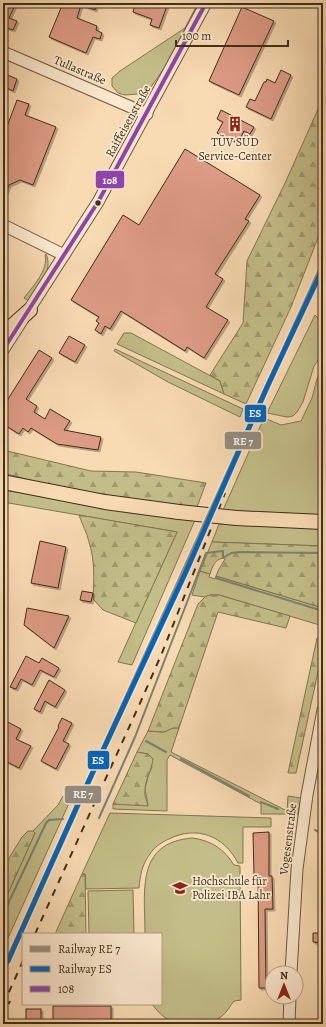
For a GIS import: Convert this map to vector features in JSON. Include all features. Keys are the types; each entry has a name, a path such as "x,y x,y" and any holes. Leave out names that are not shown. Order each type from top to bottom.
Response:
{"main road":[{"path":"3,334 30,310"},
{"path":"3,482 105,502 179,512 236,518 323,522"}],"street":[{"name":"Raiffeisenstraße","path":"3,350 98,202 206,3"},
{"name":"Tullastraße","path":"3,52 147,114"},
{"path":"3,225 64,255"},
{"name":"Vogesenstraße","path":"292,965 298,861 307,795 323,710"},
{"path":"289,1024 290,1005"}],"green space":[{"path":"198,3 201,3 165,67 151,87 138,94 125,95 118,93 112,86 112,78 120,71 185,28"},
{"path":"323,98 323,225 291,307 246,404 224,394 220,381 210,375 243,323 247,261 286,181"},
{"path":"46,254 48,267 44,279 29,301 24,298 35,284 45,266"},
{"path":"315,315 323,323 323,354 314,366 303,402 293,416 287,417 267,413"},
{"path":"124,333 131,333 220,381 224,394 117,344"},
{"path":"115,349 243,409 240,417 168,382 114,351"},
{"path":"323,366 323,515 223,510 264,418 281,425 301,421 312,398 317,379"},
{"path":"3,450 91,471 136,472 206,483 197,507 160,505 64,489 3,473"},
{"path":"3,490 195,520 132,665 118,662 177,532 3,502"},
{"path":"79,515 177,532 136,623 103,610 93,599 94,578 91,549"},
{"path":"219,524 323,529 323,546 212,542"},
{"path":"212,542 323,546 323,608 216,576 225,559 223,558 216,562 210,574 200,571"},
{"path":"200,571 210,574 209,577 215,579 216,576 323,608 323,626 219,595 210,595 205,597 192,595"},
{"path":"210,595 219,595 290,616 286,628 218,612 179,728 173,728 164,732 148,731 198,604 205,597"},
{"path":"317,638 323,639 323,649 296,773 288,773"},
{"path":"173,728 179,728 171,752 287,811 288,796 301,798 298,814 261,814 261,804 170,755 167,760 167,811 113,809 113,804 148,805 145,789 152,767 148,754 137,752 148,731 164,732"},
{"path":"137,752 148,754 153,759 145,786 148,806 113,804"},
{"path":"63,796 70,801 3,949 3,901 5,900 35,833 33,831 58,805"},
{"path":"110,813 271,818 271,827 243,827 243,863 238,863 225,846 217,840 199,833 190,833 169,839 154,849 143,866 139,888 86,889 85,874 82,874"},
{"path":"28,831 33,831 35,833 5,900 3,901 3,868 22,837"},
{"path":"193,838 206,841 222,850 234,865 240,866 241,1000 234,1001 227,1011 219,1018 206,1023 195,1024 171,1021 161,1015 153,1005 162,1005 162,933 145,933 145,886 147,872 152,859 161,849 174,842"},
{"path":"82,874 85,874 86,933 55,933"},
{"path":"133,890 134,933 89,933 88,891"}],"building":[{"path":"3,3 16,3 9,18 17,21 13,30 7,28 3,33 3,16 5,12 3,11"},
{"path":"63,3 97,3 95,10 81,5 77,18 97,26 96,30 102,33 100,39 93,37 86,53 49,37"},
{"path":"141,3 168,3 159,28 150,25 152,19 133,12 135,5 139,7"},
{"path":"242,7 274,21 239,95 209,81"},
{"path":"281,70 291,75 271,119 246,107 250,99 255,101 267,79 275,83"},
{"path":"3,73 17,79 13,91 3,86"},
{"path":"17,100 29,104 25,115 56,127 33,185 20,180 9,185 3,200 3,137"},
{"name":"TÜV SÜD Service-Center","path":"221,110 254,127 250,134 244,131 238,143 217,133 223,122 217,119"},
{"path":"185,149 260,195 245,219 249,221 215,274 223,279 206,307 228,320 204,358 187,347 185,351 121,311 110,329 105,326 101,334 95,330 99,323 96,321 99,317 71,300 123,215 139,225"},
{"path":"69,336 85,345 75,362 59,353"},
{"path":"39,350 52,358 26,399 37,406 34,412 45,419 50,409 70,421 64,430 101,437 98,450 57,444 31,428 28,432 23,428 19,434 3,424 3,407"},
{"path":"40,541 66,547 58,588 31,583"},
{"path":"82,591 93,593 91,602 80,600"},
{"path":"27,608 69,616 54,648 24,625"},
{"path":"26,656 39,663 42,658 59,668 54,677 40,670 32,685 21,679 16,689 10,687"},
{"path":"49,680 65,690 55,707 45,701 40,712 34,709"},
{"path":"62,718 72,723 63,741 69,744 56,769 41,761 59,727 58,726"},
{"path":"6,721 21,729 16,739 31,746 19,768 3,760 3,726"},
{"path":"269,832 269,876 272,876 273,909 265,909 266,965 264,965 264,988 259,988 258,875 254,875 253,833"},
{"path":"313,933 323,935 323,943 313,942"},
{"path":"53,1006 111,1006 111,1024 53,1024"},
{"path":"26,1009 41,1009 41,1021 26,1021"}],"waterway":[{"path":"99,818 135,737 206,553 223,551 223,558 231,553 240,552 323,553"},
{"path":"216,578 323,611"},
{"path":"146,741 166,752"},
{"path":"181,759 249,796"},
{"path":"261,802 278,809"},
{"path":"3,908 7,906 46,823 49,820 63,819"},
{"path":"315,830 323,834"}],"railway":[{"path":"35,933 162,653 225,493"},
{"path":"3,1005 22,963"},
{"path":"3,1017 10,1001"}],"transit line":[{"name":"108","path":"3,350 98,202 206,3"},
{"path":"3,971 323,264"}],"rail line":[{"name":"ES","path":"8,961 78,804 185,574 267,387 323,268"}],"place":[{"name":"TÜV SÜD Service-Center","path":"235,124"},
{"name":"Hochschule für Polizei IBA Lahr","path":"180,888"}]}
